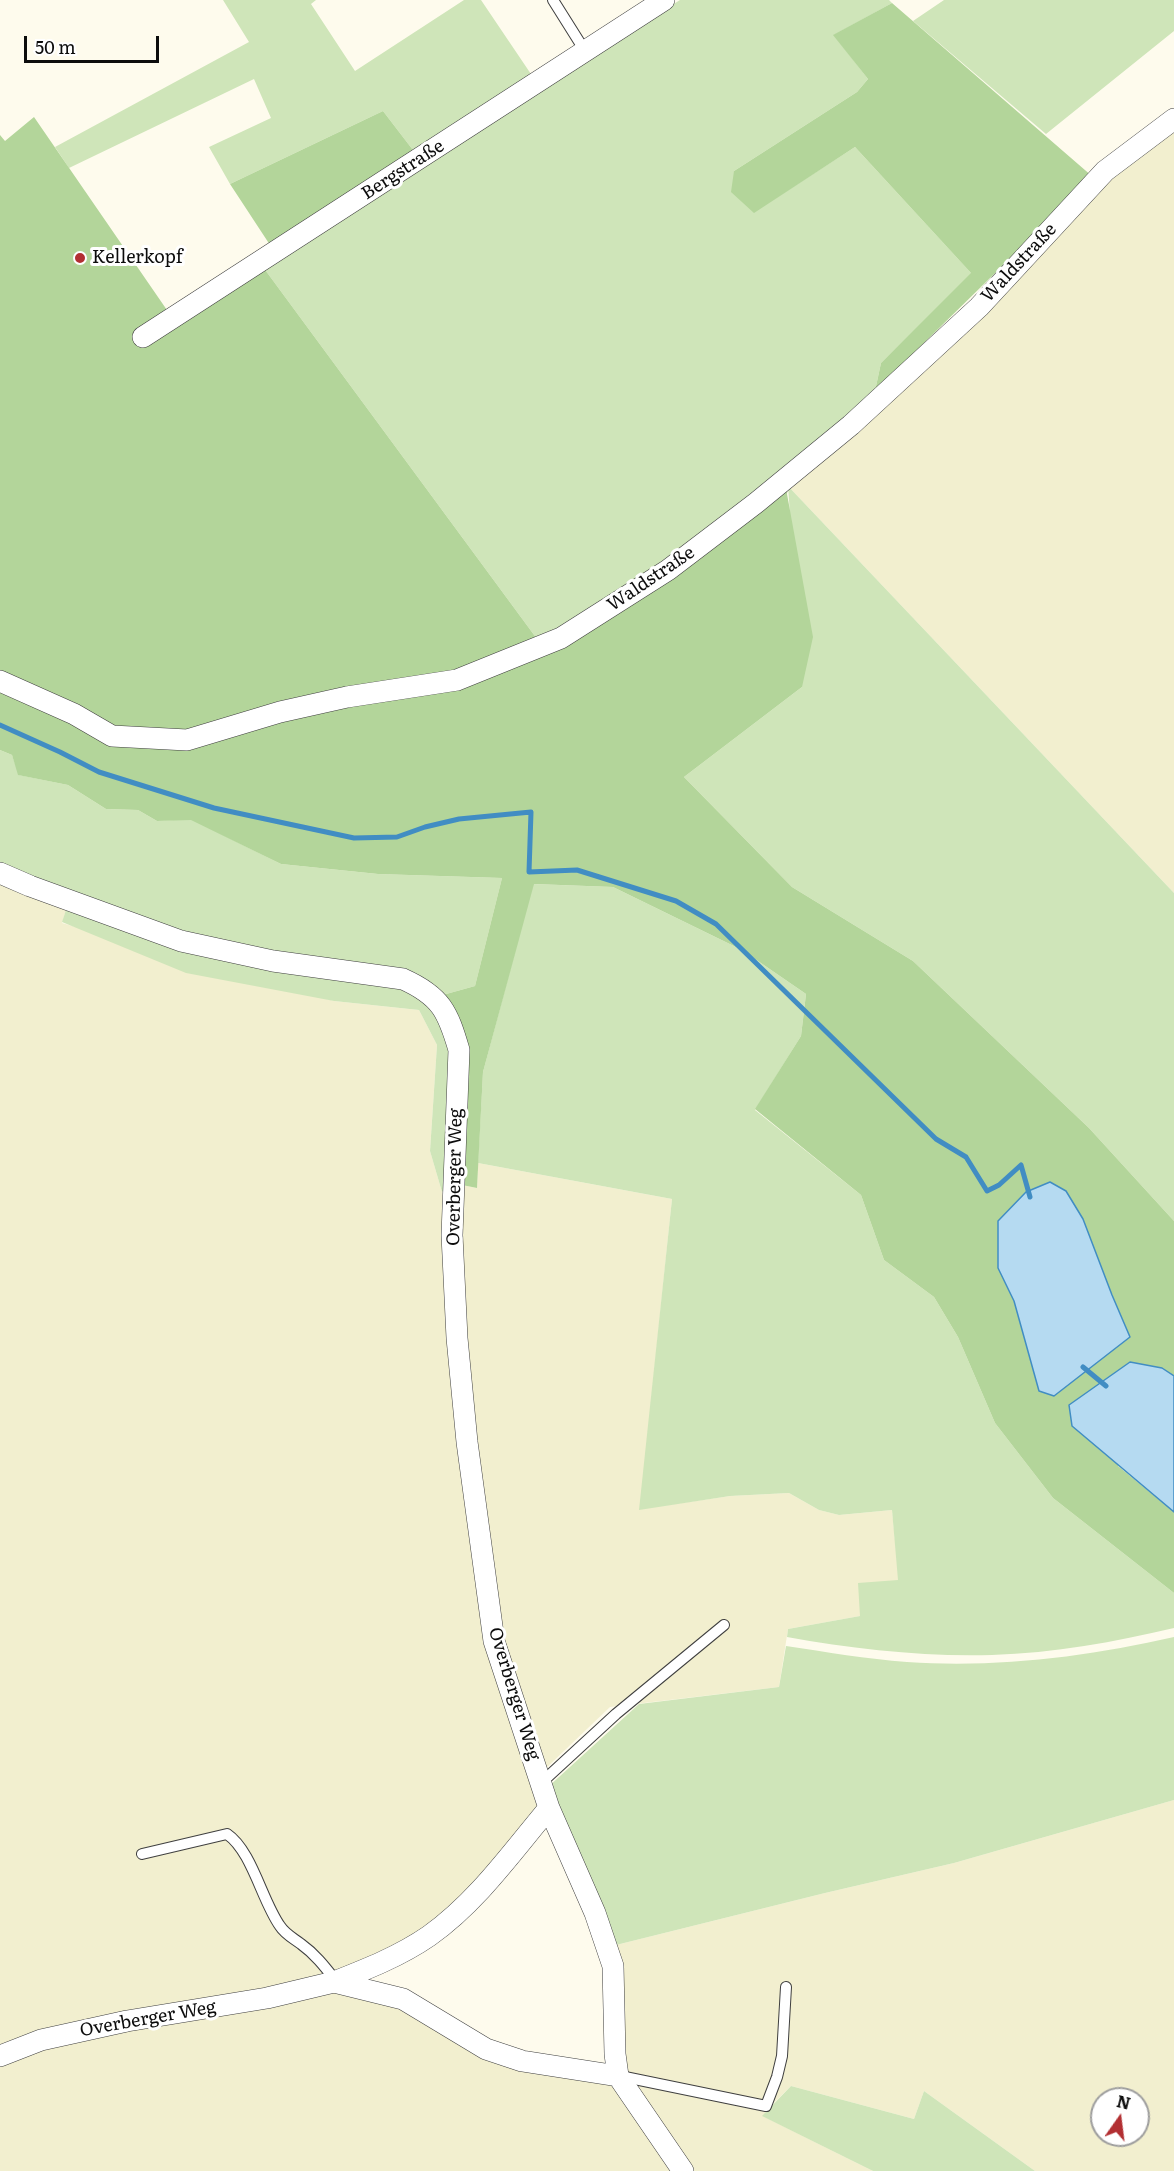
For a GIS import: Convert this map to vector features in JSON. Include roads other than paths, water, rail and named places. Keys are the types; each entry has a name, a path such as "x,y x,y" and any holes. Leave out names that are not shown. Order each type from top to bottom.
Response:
{"street":[{"name":"Bergstraße","path":"143,337 663,0"},
{"name":"Waldstraße","path":"0,681 74,714 112,736 187,740 280,712 346,698 457,680 561,638 668,570 756,504 851,425 979,307 1105,171 1174,120"},
{"name":"Overberger Weg","path":"0,873 181,941 273,961 403,979 422,988 436,1000 450,1021 459,1050 452,1235 457,1338 467,1442 494,1641 549,1808 595,1913 613,1966 615,2054 618,2076 683,2171"},
{"name":"Overberger Weg","path":"0,2056 41,2040 127,2021 267,1998 335,1982 387,1961 430,1935 475,1896 549,1808"},
{"name":"Overberger Weg","path":"335,1982 403,1999 486,2049 522,2061 618,2076"}],"lane":[{"path":"553,0 585,51"},
{"path":"541,1783 616,1713 724,1626"},
{"path":"142,1854 227,1834 234,1839 251,1868 279,1926 320,1960 335,1982"},
{"path":"618,2076 766,2106 782,2056 786,1987"}],"water":[{"path":"1050,1182 1066,1191 1083,1219 1130,1337 1054,1396 1039,1391 1014,1301 998,1268 998,1221 1026,1192"},
{"path":"1130,1362 1162,1368 1174,1376 1174,1512 1072,1426 1069,1405"}],"waterway":[{"path":"0,725 99,772 214,808 354,838 397,837 459,819 531,812 529,872 577,870 676,901 716,924 936,1139 966,1157 987,1191 999,1185 1021,1165 1030,1197"},
{"path":"1083,1367 1106,1386"}],"place":[{"name":"Kellerkopf","path":"80,258"}]}
